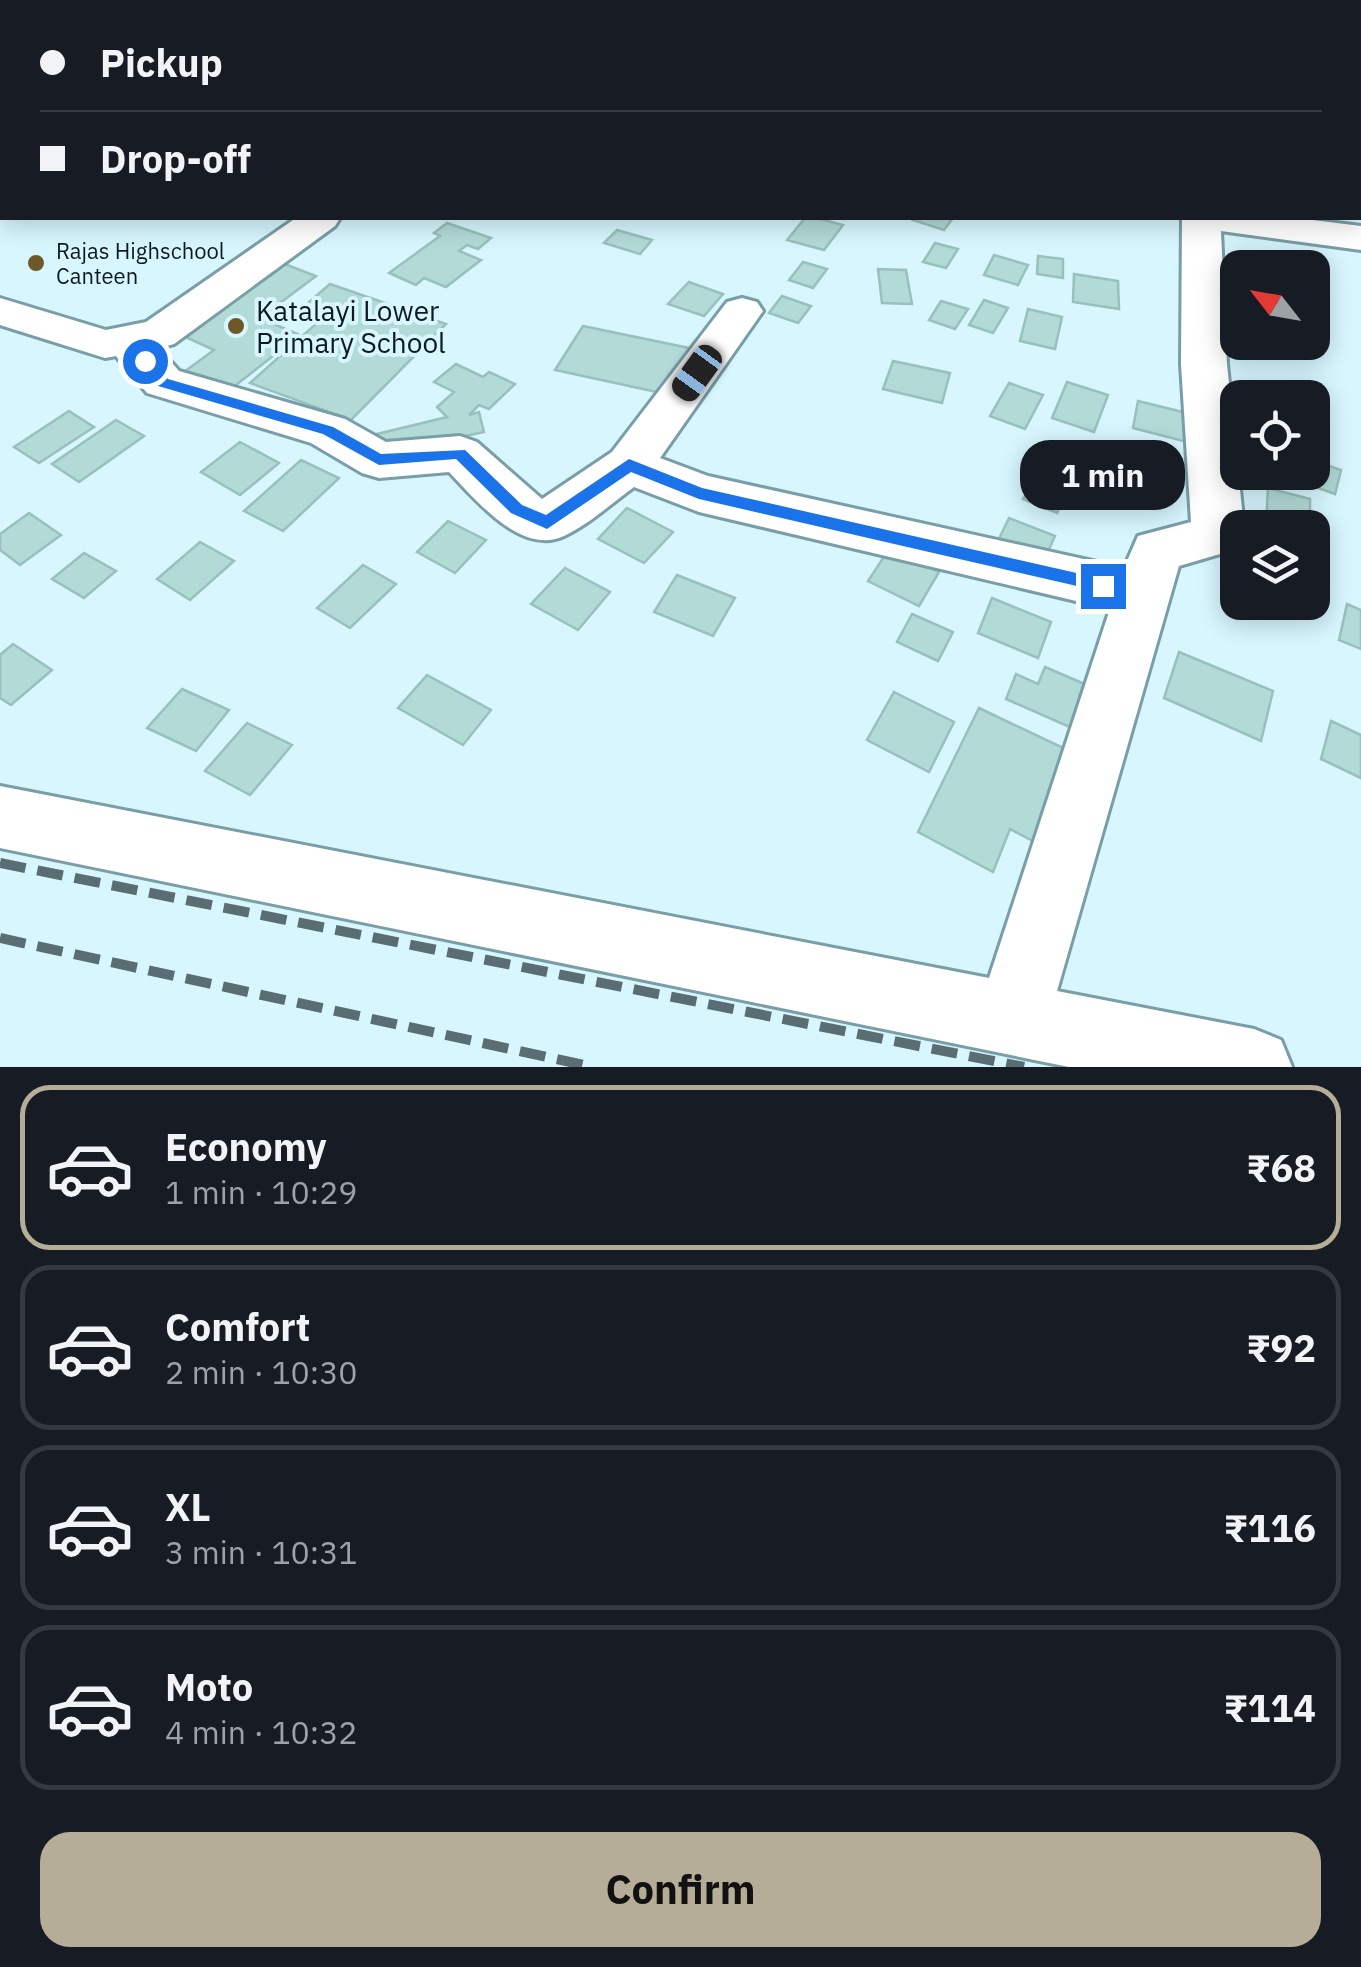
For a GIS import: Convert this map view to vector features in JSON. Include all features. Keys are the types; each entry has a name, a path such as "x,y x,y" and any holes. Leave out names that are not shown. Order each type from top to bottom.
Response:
{"street":[{"path":"0,311 106,344 160,334 318,220"},
{"path":"1012,1020 1157,551 1218,534 1204,364 1201,220"},
{"path":"1227,220 1361,238"},
{"path":"127,340 163,382 328,431 379,460 460,454 516,509 547,522 629,465 742,311"},
{"path":"629,465 699,493 1142,594"},
{"path":"0,816 1254,1067"}],"building":[{"path":"803,220 843,225 824,250 787,240"},
{"path":"913,220 952,220 944,230"},
{"path":"447,223 491,238 478,249 467,245 459,251 481,260 446,287 424,278 416,285 389,273 440,236 434,233"},
{"path":"617,230 652,240 640,254 604,243"},
{"path":"935,243 958,249 946,268 923,262"},
{"path":"994,255 1028,265 1018,285 984,275"},
{"path":"1038,256 1063,259 1063,278 1037,274"},
{"path":"803,262 827,269 813,288 789,280"},
{"name":"Katalayi Lower Primary School","path":"282,263 316,276 260,318 300,335 227,392 184,372 214,350 181,335"},
{"path":"878,269 906,270 912,304 882,303"},
{"path":"1074,274 1118,281 1119,309 1073,302"},
{"path":"689,282 723,294 704,316 668,304"},
{"path":"330,284 446,324 351,420 250,383 317,323 294,315"},
{"path":"782,296 811,306 798,323 769,313"},
{"path":"984,300 1008,308 993,333 969,325"},
{"path":"941,301 968,309 955,329 929,320"},
{"path":"1028,309 1062,317 1055,349 1020,341"},
{"path":"583,326 689,348 666,394 555,370"},
{"path":"893,361 950,373 942,403 883,389"},
{"path":"456,364 483,377 489,372 515,384 489,409 479,405 469,415 479,412 484,432 381,454 377,434 447,417 437,407 454,392 434,382"},
{"path":"1067,382 1108,395 1094,432 1052,418"},
{"path":"1009,383 1043,395 1025,429 990,416"},
{"path":"1138,401 1191,414 1187,442 1133,428"},
{"path":"69,411 94,427 39,463 14,447"},
{"path":"116,420 144,436 79,482 52,464"},
{"path":"240,442 279,463 240,495 201,472"},
{"path":"1094,454 1140,470 1131,495 1083,478"},
{"path":"301,460 339,478 283,531 244,511"},
{"path":"1330,466 1341,470 1335,494 1324,490 1330,490"},
{"path":"1037,473 1070,486 1057,513 1023,499"},
{"path":"1268,490 1310,499 1310,510 1267,510"},
{"path":"627,508 673,532 644,563 598,539"},
{"path":"29,513 61,535 20,565 0,550 0,534"},
{"path":"1009,518 1055,536 1042,565 995,547"},
{"path":"448,521 486,540 455,573 417,552"},
{"path":"200,542 234,561 190,600 157,579"},
{"path":"889,549 939,572 919,606 868,581"},
{"path":"84,553 116,571 84,598 52,579"},
{"path":"363,565 396,584 350,628 317,608"},
{"path":"565,568 610,592 578,630 531,604"},
{"path":"677,575 735,598 713,636 654,612"},
{"path":"992,598 1051,622 1038,658 978,633"},
{"path":"1347,604 1361,610 1361,649 1339,640"},
{"path":"912,614 953,632 938,661 897,642"},
{"path":"13,644 52,670 11,705 0,698 0,655"},
{"path":"1179,652 1273,691 1261,741 1164,698"},
{"path":"1045,667 1087,685 1072,728 1006,699 1016,674 1038,684"},
{"path":"427,675 491,710 463,745 398,708"},
{"path":"182,689 229,710 196,751 147,728"},
{"path":"894,692 954,722 929,772 867,740"},
{"path":"979,708 1078,755 1042,846 1010,829 993,872 918,832"},
{"path":"1331,721 1361,735 1361,778 1321,759"},
{"path":"247,723 292,745 250,795 205,771"}],"railway":[{"path":"0,863 1024,1067"},
{"path":"0,938 593,1067"}],"place":[{"name":"Rajas Highschool Canteen","path":"36,263"},
{"name":"Katalayi Lower Primary School","path":"236,326"}],"route":[{"path":"145,361 163,382 328,431 379,460 460,454 516,509 547,522 629,465 699,493 1103,586"}]}
